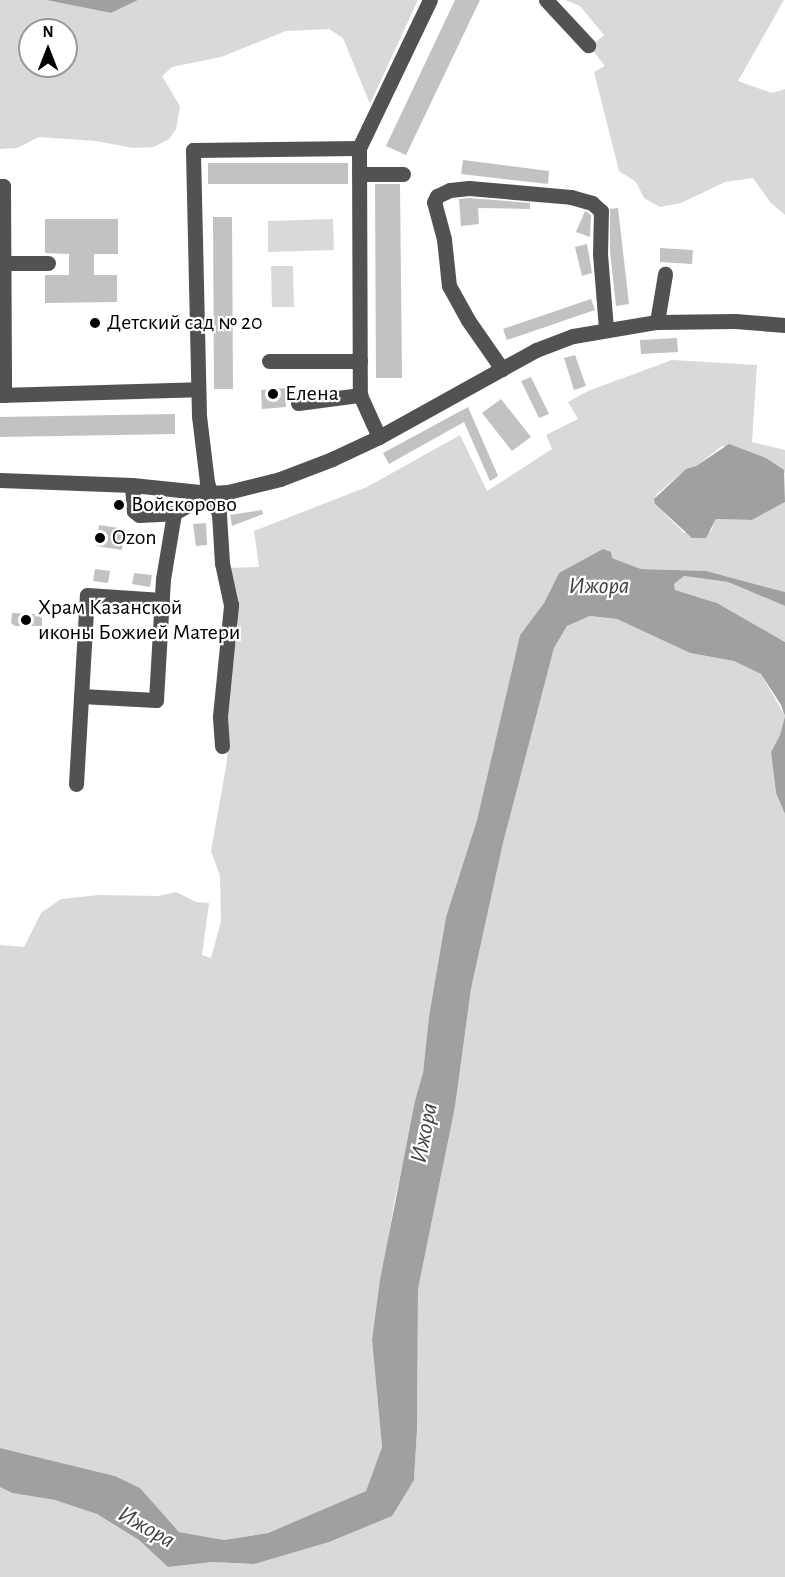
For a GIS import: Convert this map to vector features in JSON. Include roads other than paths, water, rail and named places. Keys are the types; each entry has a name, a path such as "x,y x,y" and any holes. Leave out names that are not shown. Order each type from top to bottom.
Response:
{"street":[{"path":"379,437 360,395 359,148 430,0"},
{"path":"546,0 588,45"},
{"path":"222,746 220,716 231,605 222,563 219,514 210,493 197,389 193,150 359,148"},
{"path":"359,174 403,174"},
{"path":"0,186 3,186 2,394 197,389"},
{"path":"502,369 468,320 449,286 444,239 434,202 437,196 450,190 469,188 571,197 592,203 601,210 600,254 606,329"},
{"path":"3,263 48,263"},
{"path":"657,322 665,274"},
{"path":"0,480 132,485 210,493 228,492 280,479 379,437 536,350 573,336 657,322 735,321 785,326"},
{"path":"269,361 360,361"},
{"path":"298,403 360,395"},
{"path":"132,485 134,511 139,515 174,513 210,493"},
{"path":"81,696 156,700 162,600 174,513"},
{"path":"76,784 87,595 162,600"}],"water":[{"path":"46,0 138,0 111,13"},
{"path":"729,444 766,458 784,470 785,502 752,520 716,519 706,538 692,538 655,504 654,499 686,469 696,466"},
{"name":"Ижора","path":"603,549 611,552 612,558 641,569 706,571 785,592 785,606 728,582 684,576 674,584 675,590 717,603 785,642 785,716 781,705 761,674 734,661 690,653 617,619 590,616 567,626 554,648 503,843 471,989 455,1107 418,1289 417,1430 414,1480 392,1516 329,1542 254,1564 212,1562 168,1567 139,1540 97,1514 55,1500 12,1493 0,1487 0,1448 115,1476 140,1488 179,1532 224,1540 268,1533 366,1491 382,1447 372,1340 380,1280 415,1101 423,1073 429,1016 446,917 477,820 520,635 544,603 559,573"},
{"path":"785,716 785,814 776,793 771,752 780,735"}],"place":[{"name":"Детский сад № 20","path":"95,323"},
{"name":"Елена","path":"273,394"},
{"name":"Войскорово","path":"119,505"},
{"name":"Ozon","path":"100,538"},
{"name":"Храм Казанской иконы Божией Матери","path":"26,620"}]}
